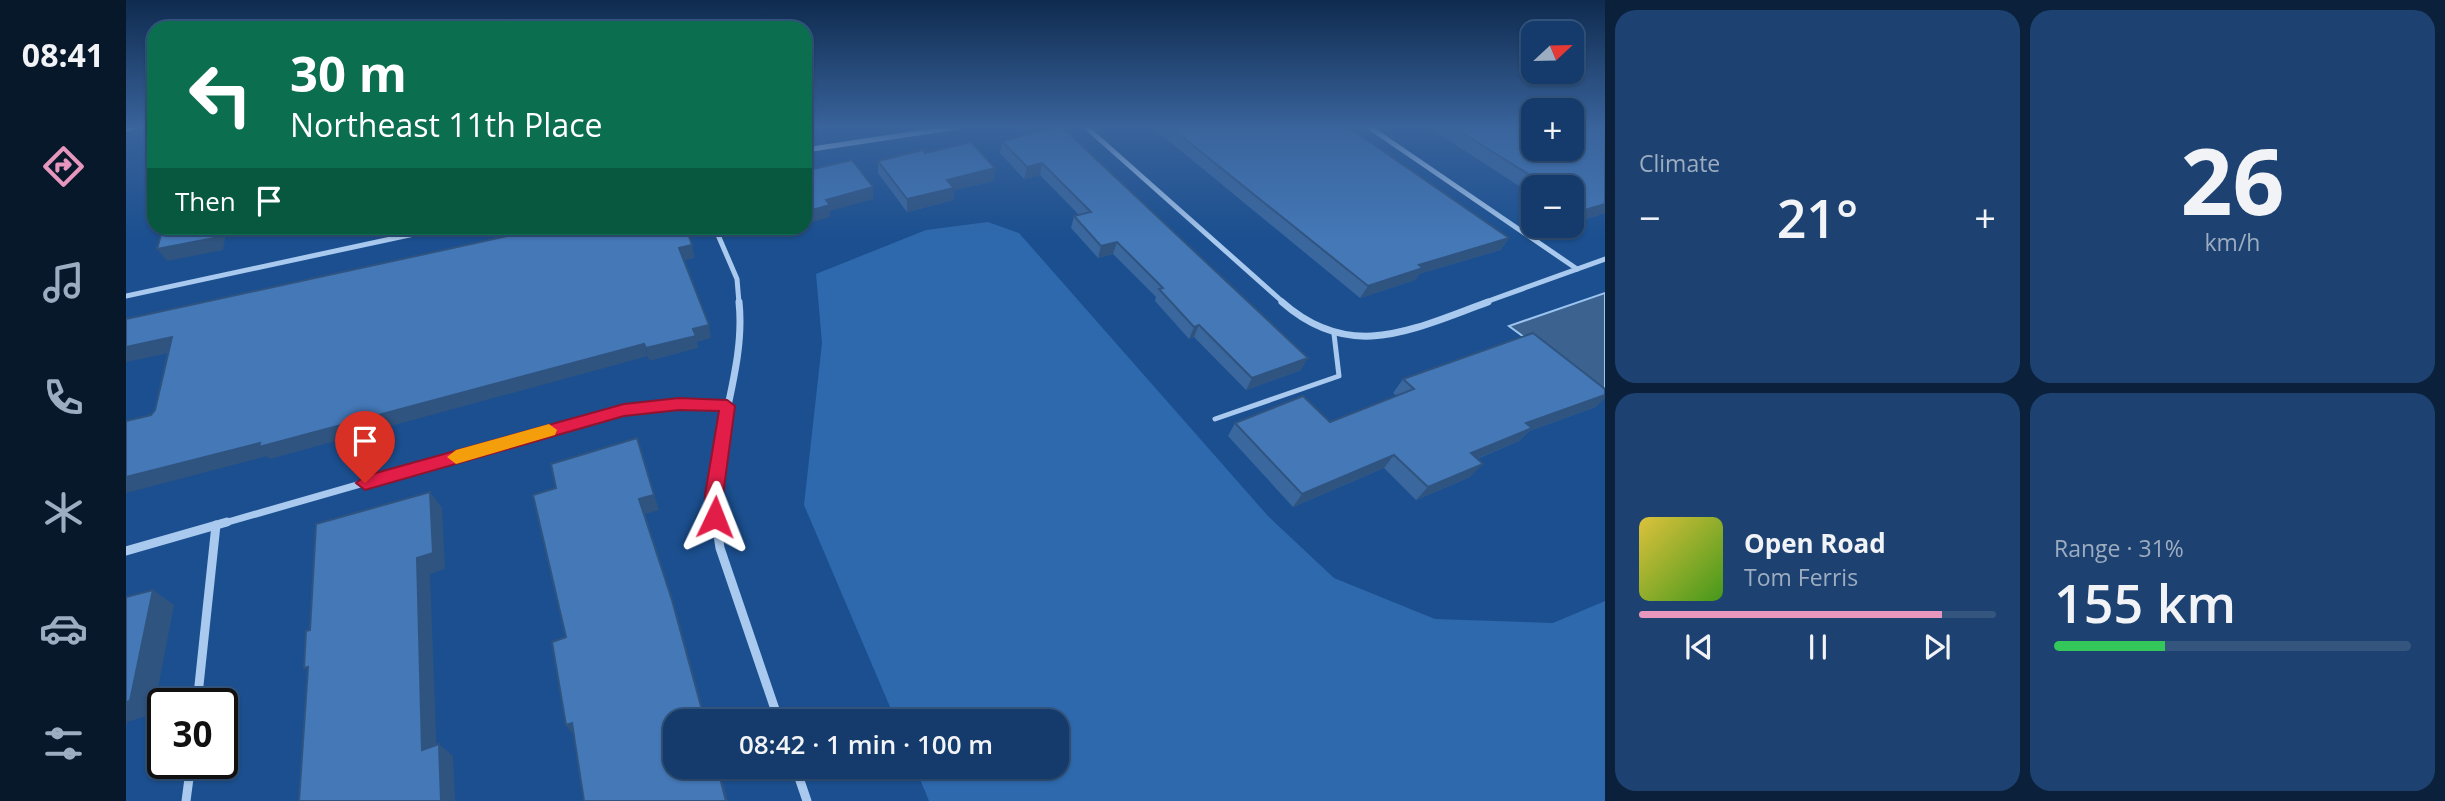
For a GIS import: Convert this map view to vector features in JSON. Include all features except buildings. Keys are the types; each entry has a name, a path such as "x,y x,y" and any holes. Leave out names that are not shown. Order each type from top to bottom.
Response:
{"street":[{"path":"1128,164 1291,310 1334,334 1362,339 1396,335 1605,259"},
{"path":"1424,164 1577,269"},
{"path":"126,296 406,235"},
{"path":"718,235 729,257 742,304 739,353 727,406 715,485 715,517 720,548 775,709"},
{"path":"126,551 624,410 679,404 727,406"},
{"path":"199,688 216,525"},
{"path":"187,801 189,779"},
{"path":"799,779 807,801"}],"lane":[{"path":"1215,419 1339,376 1334,334"}],"shaded area":[{"path":"988,222 1019,233 1268,516 1334,578 1435,619 1553,623 1605,601 1605,801 929,801 920,779 1069,779 1069,709 891,709 804,505 822,343 816,274 926,230"},
{"path":"1605,293 1605,397 1509,326"}],"slow traffic":[{"path":"456,457 549,430"}],"route":[{"path":"365,483 605,414 661,405 727,406 714,495 715,517"}]}
